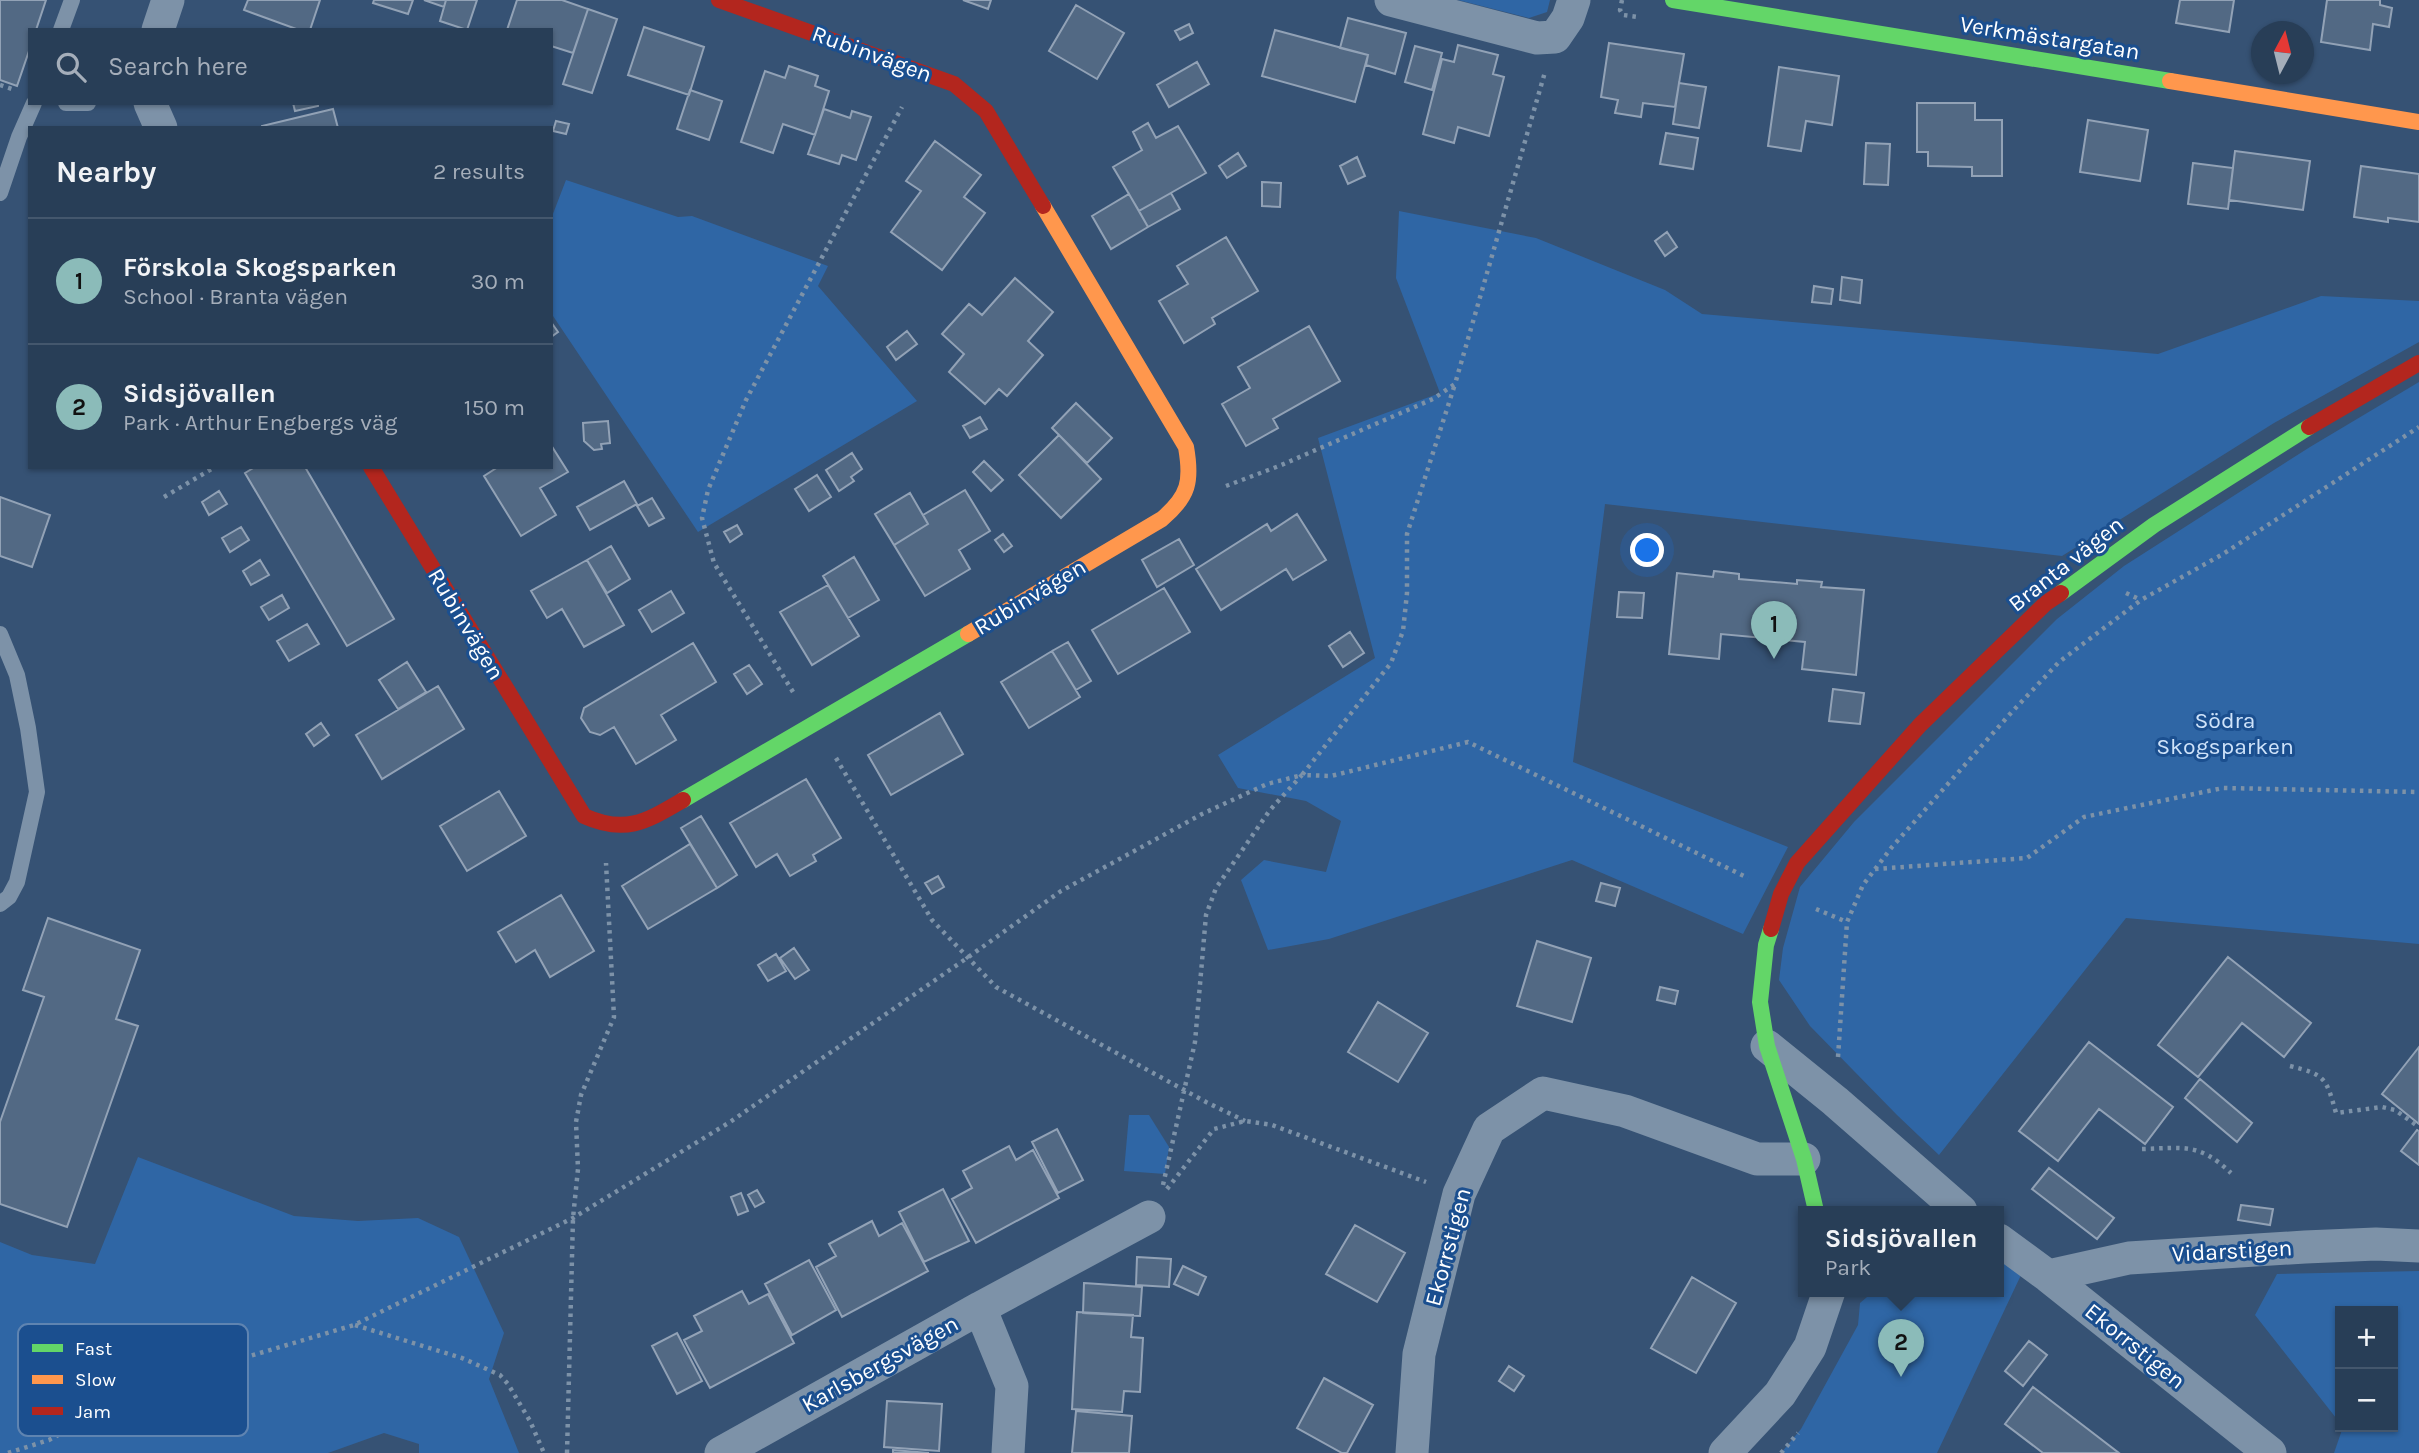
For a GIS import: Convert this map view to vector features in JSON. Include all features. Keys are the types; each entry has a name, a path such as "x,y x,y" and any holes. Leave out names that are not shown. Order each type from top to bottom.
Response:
{"street":[{"path":"159,28 168,0"},
{"name":"Rubinvägen","path":"372,469 584,816 604,826 630,826 648,820 1162,519 1181,503 1188,484 1190,467 1186,447 986,111 954,84 719,0"},
{"path":"1391,0 1537,38 1555,37 1568,18 1574,0"},
{"name":"Verkmästargatan","path":"1673,0 2419,122"},
{"path":"151,105 160,126"},
{"name":"Branta vägen","path":"1815,1206 1804,1159 1767,1046 1759,1002 1766,945 1781,894 1797,863 1920,725 2046,603 2090,574 2154,525 2322,419 2419,363"},
{"path":"1767,1046 1835,1101 1955,1206"},
{"name":"Ekorrstigen","path":"1412,1453 1419,1354 1459,1194 1489,1129 1543,1093 1625,1111 1757,1160 1804,1159"},
{"path":"980,1308 1154,1208"},
{"name":"Ekorrstigen","path":"2004,1244 2270,1453"},
{"name":"Vidarstigen","path":"2048,1276 2129,1258 2352,1245 2419,1245"},
{"path":"1725,1453 1780,1394 1810,1347 1827,1297"},
{"name":"Karlsbergsvägen","path":"722,1453 980,1308 1012,1386 1008,1453"}],"lane":[{"path":"62,28 72,0"},
{"path":"0,193 19,136 33,105"},
{"path":"0,634 17,675 29,728 37,792 17,882 9,897 0,904"}],"path":[{"path":"1154,1208 1195,1042 1206,915 1216,888 1270,810 1302,775 1391,663 1403,631 1407,593 1407,534 1455,384 1555,37"},
{"path":"921,72 746,400 708,490 702,518 714,563 800,703 816,724 932,920 996,987 1245,1121 1272,1125 1459,1194"},
{"path":"1188,484 1219,489 1422,404 1455,384"},
{"path":"1835,1101 1847,922 1863,885 1875,869 2059,662 2141,600 2223,554 2419,428"},
{"path":"164,497 212,469"},
{"path":"248,1357 354,1325 573,1218 730,1122 1061,891 1213,809 1267,784 1302,775 1331,776 1468,742 1781,894"},
{"path":"1875,869 2027,858 2084,817 2223,788 2419,792"},
{"path":"567,1453 573,1218 579,1169 576,1122 581,1095 614,1017 604,826"},
{"path":"2290,1066 2316,1072 2328,1085 2336,1113 2382,1107 2395,1110 2419,1127"},
{"path":"1154,1208 1179,1171 1214,1129 1245,1121"},
{"path":"2142,1149 2189,1148 2213,1156 2231,1173"},
{"path":"354,1325 462,1358 500,1375 530,1421 544,1453"},
{"path":"8,1453 56,1436"}],"green space":[{"path":"1458,0 1550,0 1547,12 1529,18"},
{"path":"566,180 678,217 692,216 828,266 818,286 917,401 698,532 553,316 553,214"},
{"path":"1399,211 1536,238 1665,290 1702,314 2158,354 2321,296 2419,301 2419,342 2274,423 2062,556 1605,504 1573,762 1788,847 1743,934 1572,860 1329,939 1268,950 1241,880 1264,860 1326,872 1341,821 1306,801 1238,788 1218,755 1375,658 1318,438 1440,393 1396,278"},
{"name":"Södra Skogsparken","path":"2419,382 2419,944 2126,918 1939,1155 1810,1026 1779,980 1783,948 1800,887 1854,822 2057,619 2124,566 2310,447"},
{"path":"1129,1115 1149,1115 1169,1147 1165,1174 1124,1171"},
{"path":"138,1157 294,1216 358,1221 418,1218 459,1237 504,1333 489,1379 519,1453 419,1453 419,1444 384,1433 328,1453 0,1453 0,1242 32,1255 95,1264"},
{"path":"2004,1263 2021,1275 1937,1453 1781,1453 1801,1429 1858,1325 1860,1303 1867,1297 2004,1297"},
{"path":"2419,1271 2419,1453 2334,1453 2341,1432 2398,1432 2398,1306 2335,1306 2335,1417 2255,1315 2277,1274"}],"building":[{"path":"0,0 46,0 37,28 28,28 28,54 17,86 0,80"},
{"path":"248,0 320,0 311,28 294,28 244,10"},
{"path":"374,0 413,0 408,14 373,3"},
{"path":"424,0 446,0 444,7"},
{"path":"446,0 477,0 468,28 440,21"},
{"path":"517,0 562,0 588,9 573,53 553,47 553,28 508,28"},
{"path":"963,0 991,0 988,9"},
{"path":"2180,0 2234,0 2229,32 2176,23"},
{"path":"2327,0 2380,0 2380,5 2392,8 2389,27 2373,24 2370,50 2321,42"},
{"path":"1076,5 1124,33 1097,79 1049,51"},
{"path":"588,9 617,19 592,93 563,84"},
{"path":"1348,18 1406,33 1395,74 1366,65 1368,55 1340,48"},
{"path":"1189,24 1193,33 1180,40 1175,31"},
{"path":"644,27 704,47 689,95 628,75"},
{"path":"1275,30 1368,55 1355,102 1262,76"},
{"path":"1609,43 1684,54 1675,107 1643,103 1641,117 1615,113 1618,100 1601,97"},
{"path":"1458,45 1498,55 1493,74 1504,77 1489,136 1458,127 1454,143 1423,134 1442,59 1454,62"},
{"path":"1415,46 1442,53 1432,90 1405,82"},
{"path":"1197,62 1209,84 1169,107 1157,85"},
{"path":"789,66 818,76 815,86 829,91 815,135 783,124 773,153 741,142 765,71 785,78"},
{"path":"1779,67 1839,76 1832,125 1806,121 1801,151 1768,146"},
{"path":"1679,83 1706,87 1699,128 1673,124"},
{"path":"690,90 722,101 709,140 677,129"},
{"path":"1917,103 1975,103 1975,120 2002,120 2002,176 1972,176 1972,167 1928,166 1928,152 1917,152"},
{"path":"294,105 318,105 318,106 295,111"},
{"path":"333,109 337,126 262,126"},
{"path":"824,109 850,118 852,111 871,117 856,160 842,155 839,164 808,154"},
{"path":"2088,120 2148,130 2140,181 2080,172"},
{"path":"556,121 569,124 566,134 553,131"},
{"path":"1148,123 1156,138 1178,126 1206,173 1139,211 1113,167 1142,150 1133,132"},
{"path":"1666,133 1698,138 1693,169 1660,164"},
{"path":"935,141 981,175 964,197 985,213 942,270 891,232 921,191 906,181"},
{"path":"1866,143 1890,144 1888,185 1864,184"},
{"path":"2235,151 2310,161 2303,210 2229,200"},
{"path":"1238,153 1246,166 1227,178 1219,166"},
{"path":"1357,157 1365,176 1348,184 1340,166"},
{"path":"2193,163 2233,168 2228,209 2188,204"},
{"path":"2361,166 2419,174 2419,222 2388,218 2388,222 2354,217"},
{"path":"1262,182 1281,183 1280,207 1262,206"},
{"path":"1171,193 1180,209 1148,227 1139,211"},
{"path":"1129,194 1148,227 1111,249 1092,216"},
{"path":"1667,232 1677,247 1665,256 1655,241"},
{"path":"1226,237 1258,291 1212,318 1215,324 1184,343 1159,301 1188,284 1177,266"},
{"path":"1842,277 1862,280 1860,303 1840,300"},
{"path":"1015,278 1053,312 1028,341 1043,355 1007,396 999,389 985,404 949,372 964,354 942,334 969,304 982,315"},
{"path":"1814,286 1833,289 1831,304 1812,302"},
{"path":"1309,326 1340,381 1273,419 1278,428 1246,446 1222,404 1250,388 1238,367"},
{"path":"907,331 917,344 896,360 887,347"},
{"path":"1076,403 1112,438 1087,463 1052,428"},
{"path":"980,417 987,429 970,438 963,426"},
{"path":"608,421 610,443 601,444 602,449 594,450 584,441 583,423"},
{"path":"1059,435 1101,479 1061,518 1019,475"},
{"path":"553,448 568,472 540,488 556,515 521,536 484,476 495,469 553,469"},
{"path":"852,453 862,469 851,477 854,481 839,491 826,470"},
{"path":"984,461 1003,480 991,491 973,472"},
{"path":"252,469 306,469 394,619 347,646 245,473"},
{"path":"817,475 831,497 809,511 795,489"},
{"path":"624,481 637,504 590,530 577,507"},
{"path":"965,490 990,531 959,550 970,569 925,596 894,545 928,524 923,515"},
{"path":"219,491 227,504 209,515 202,502"},
{"path":"910,493 928,524 894,545 875,514"},
{"path":"0,497 50,515 32,567 0,556"},
{"path":"652,498 664,518 649,526 637,506"},
{"path":"1297,514 1326,560 1293,580 1286,569 1221,610 1196,569 1267,524 1271,531"},
{"path":"737,525 742,534 730,542 724,532"},
{"path":"241,527 249,540 230,552 222,538"},
{"path":"1003,534 1012,546 1004,552 995,540"},
{"path":"1179,539 1194,565 1157,587 1142,560"},
{"path":"611,546 630,579 607,593 587,560"},
{"path":"854,557 879,600 848,618 823,576"},
{"path":"260,560 269,575 251,585 243,571"},
{"path":"587,560 624,625 584,647 562,609 547,618 531,591"},
{"path":"1714,571 1739,574 1739,579 1797,584 1797,580 1822,582 1821,587 1864,590 1856,675 1802,669 1805,642 1721,634 1719,659 1669,654 1677,573 1713,577"},
{"path":"828,585 859,636 812,665 780,612"},
{"path":"1164,588 1190,632 1118,674 1092,630"},
{"path":"671,591 684,613 652,632 639,610"},
{"path":"1619,592 1644,593 1642,618 1617,617"},
{"path":"282,595 289,608 269,620 261,607"},
{"path":"307,624 319,644 289,661 277,641"},
{"path":"1350,632 1364,653 1343,667 1329,646"},
{"path":"1068,642 1091,681 1076,690 1052,651"},
{"path":"693,643 716,682 661,715 676,740 636,764 614,727 600,735 590,732 581,718 584,708"},
{"path":"1052,651 1080,697 1029,728 1001,682"},
{"path":"407,662 426,692 398,709 379,680"},
{"path":"749,665 762,684 747,694 734,674"},
{"path":"438,686 464,729 382,779 356,735"},
{"path":"1833,689 1864,693 1860,724 1829,721"},
{"path":"940,713 963,754 891,795 868,755"},
{"path":"321,723 329,735 314,746 306,734"},
{"path":"806,779 841,838 813,855 816,861 790,876 777,854 756,867 730,823"},
{"path":"499,791 526,836 467,871 440,826"},
{"path":"701,816 737,875 717,888 681,828"},
{"path":"690,844 717,888 648,929 622,886"},
{"path":"938,876 944,887 932,894 925,883"},
{"path":"1601,883 1620,888 1615,906 1596,901"},
{"path":"561,895 594,951 550,977 535,950 516,962 498,932"},
{"path":"48,918 140,950 116,1019 138,1026 67,1227 0,1204 0,1122 44,997 23,990"},
{"path":"1537,941 1591,958 1572,1022 1517,1006"},
{"path":"794,948 809,970 795,979 780,958"},
{"path":"776,954 786,971 768,981 758,965"},
{"path":"2228,957 2311,1023 2284,1057 2242,1023 2198,1077 2158,1045"},
{"path":"1660,987 1678,991 1675,1004 1657,1000"},
{"path":"1378,1002 1428,1033 1398,1082 1348,1052"},
{"path":"2089,1042 2173,1107 2145,1144 2099,1109 2058,1161 2019,1131"},
{"path":"2419,1047 2419,1124 2382,1094"},
{"path":"2200,1079 2252,1123 2237,1142 2185,1098"},
{"path":"1057,1129 1083,1180 1058,1193 1032,1142"},
{"path":"2417,1130 2419,1131 2419,1165 2401,1151"},
{"path":"1009,1146 1016,1160 1033,1150 1059,1198 976,1243 952,1199 972,1188 963,1171"},
{"path":"2049,1168 2114,1218 2097,1239 2032,1189"},
{"path":"943,1189 969,1241 924,1262 899,1212"},
{"path":"757,1190 764,1202 755,1207 748,1195"},
{"path":"741,1193 748,1211 738,1215 731,1197"},
{"path":"2241,1205 2273,1209 2270,1225 2238,1220"},
{"path":"872,1221 879,1236 902,1223 928,1271 842,1317 816,1267 836,1256 829,1244"},
{"path":"1355,1225 1405,1253 1377,1302 1326,1274"},
{"path":"1137,1257 1171,1259 1169,1287 1136,1285"},
{"path":"809,1260 836,1310 792,1335 765,1284"},
{"path":"1183,1266 1206,1277 1198,1295 1174,1284"},
{"path":"1692,1277 1736,1303 1696,1373 1651,1348"},
{"path":"1084,1283 1142,1287 1140,1316 1083,1313"},
{"path":"742,1291 749,1304 768,1294 794,1343 710,1388 684,1340 702,1331 694,1316"},
{"path":"1077,1312 1133,1315 1131,1337 1143,1338 1140,1392 1124,1391 1122,1412 1072,1409"},
{"path":"677,1333 702,1381 677,1394 652,1346"},
{"path":"2029,1341 2047,1355 2023,1386 2005,1371"},
{"path":"1509,1366 1524,1376 1514,1391 1499,1381"},
{"path":"1324,1378 1373,1405 1347,1453 1342,1453 1297,1428"},
{"path":"2033,1387 2119,1453 2043,1453 2005,1424"},
{"path":"887,1401 942,1404 939,1451 884,1447"},
{"path":"1076,1411 1132,1416 1129,1453 1072,1453"},
{"path":"893,1450 929,1453 893,1453"}],"traffic: fast":[{"path":"1673,0 2170,81"},
{"path":"2061,593 2154,525 2309,427"},
{"path":"683,800 968,634"},
{"path":"1771,929 1766,945 1760,1002 1767,1046 1804,1159 1815,1206"}],"traffic: slow":[{"path":"2170,81 2419,122"},
{"path":"968,634 1162,519 1178,503 1188,479 1186,447 1043,206"}],"traffic: jam":[{"path":"719,0 954,84 986,111 1043,206"},
{"path":"2309,427 2419,363"},
{"path":"372,469 584,816 599,822 624,825 647,819 683,800"},
{"path":"1771,929 1781,894 1797,863 1920,725 2046,603 2061,593"}],"place":[{"name":"Förskola Skogsparken","path":"1774,659"},
{"name":"Sidsjövallen","path":"1901,1377"}]}
